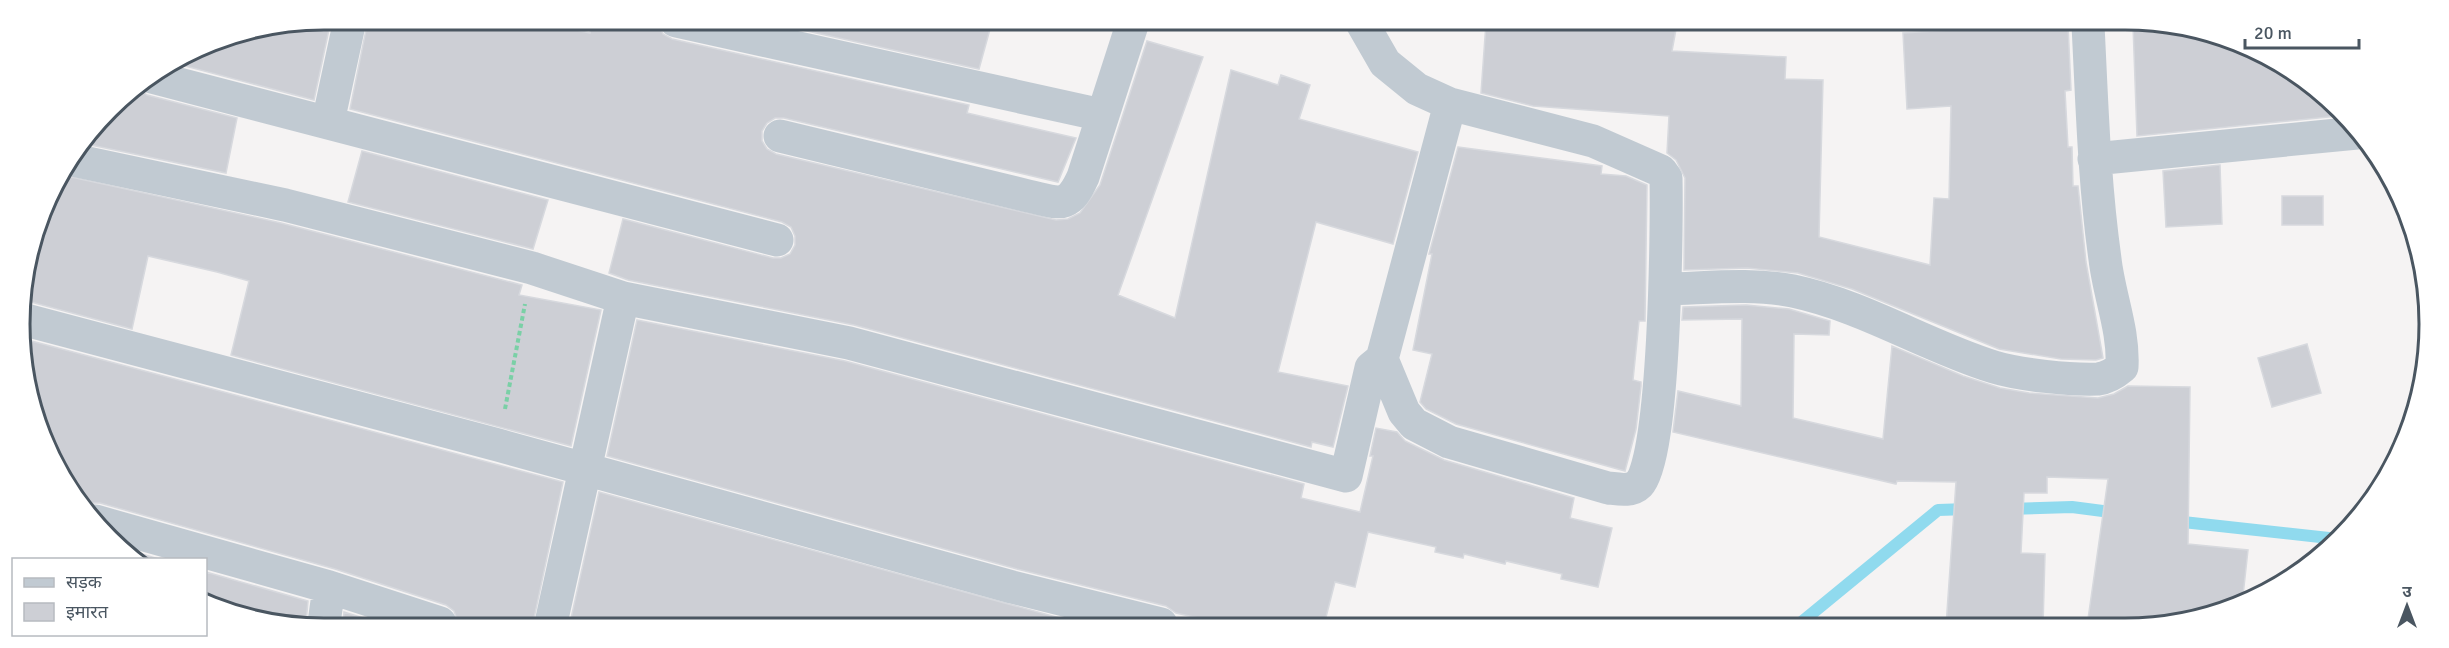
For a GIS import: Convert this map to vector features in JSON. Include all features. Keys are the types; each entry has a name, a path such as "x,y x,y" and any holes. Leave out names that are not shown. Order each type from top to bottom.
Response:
{"street":[{"path":"328,122 348,30"},
{"path":"717,30 1102,115"},
{"path":"780,136 1059,203 1068,201 1075,194 1130,30"},
{"path":"1366,30 1385,63 1417,89 1450,104 1593,141 1661,171 1666,178 1666,289 1654,435 1644,475 1639,484 1631,489 1608,488 1449,442 1414,424 1404,412 1382,359"},
{"path":"1666,289 1750,287 1793,291 1906,330 1992,366 2023,373 2100,379 2115,373 2122,367 2123,349 2105,260 2094,159 2088,30"},
{"path":"162,79 777,240"},
{"path":"80,161 285,205 532,268 623,298 849,343 1346,476 1371,368 1382,359 1450,104"},
{"path":"2094,159 2350,135"},
{"path":"552,618 623,298"},
{"path":"30,321 498,445 1011,587 1137,618"},
{"path":"113,529 161,550 197,558"},
{"path":"207,560 329,587 425,618"},
{"path":"325,618 329,587"}],"path":[{"path":"498,445 532,268"}],"building":[{"path":"329,30 314,100 184,66 211,52 248,40 286,33"},
{"path":"366,30 577,30 590,33 590,30 661,30 663,34 672,39 969,105 967,113 1076,138 1058,182 784,118 775,118 767,123 762,131 762,141 767,149 776,154 1056,220 1068,219 1080,213 1100,185 1147,41 1203,57 1118,295 1175,318 1231,70 1278,85 1281,75 1310,85 1299,119 1418,152 1393,244 1316,222 1278,372 1348,386 1333,447 1312,442 1311,447 854,325 628,280 609,273 623,219 773,258 781,258 790,254 795,245 795,236 791,227 782,222 350,109"},
{"path":"803,30 990,30 979,69"},
{"path":"1486,30 1676,30 1672,51 1786,57 1785,79 1823,80 1819,237 1930,265 1934,198 1949,199 1951,106 1907,109 1903,33 1950,30 2068,30 2071,90 2065,91 2068,147 2072,147 2073,186 2078,186 2086,262 2103,358 2096,360 2061,359 1999,349 1852,289 1798,273 1747,268 1684,270 1685,178 1676,160 1667,153 1669,116 1533,106 1481,93"},
{"path":"2133,30 2182,36 2238,52 2272,69 2304,91 2334,117 2137,136"},
{"path":"144,92 237,118 226,173 91,145 116,116"},
{"path":"1458,147 1602,166 1601,174 1626,176 1647,185 1645,321 1639,321 1633,380 1641,382 1641,386 1636,429 1625,471 1456,424 1426,409 1420,402 1432,354 1413,350 1432,254 1429,254"},
{"path":"362,151 548,200 533,249 348,202"},
{"path":"2220,165 2222,224 2166,227 2163,171"},
{"path":"69,177 281,223 522,285 519,295 601,310 571,446 231,355 249,281 217,272 148,256 132,329 31,302 40,248 52,211"},
{"path":"2282,196 2323,196 2323,225 2282,225"},
{"path":"1746,305 1789,309 1830,321 1829,335 1794,334 1793,418 1883,439 1892,346 1963,376 2000,388 2029,393 2098,398 2114,394 2128,386 2190,387 2188,544 2248,550 2243,594 2201,608 2163,615 2088,618 2108,479 2047,477 2047,493 2024,493 2021,553 2045,554 2043,618 1947,618 1956,482 1897,481 1896,484 1673,432 1678,391 1741,406 1742,319 1682,320 1683,307"},
{"path":"637,320 845,361 1304,484 1301,498 1360,512 1373,456 1370,456 1376,428 1397,432 1405,441 1444,460 1574,498 1570,518 1612,528 1598,587 1561,579 1562,574 1506,561 1505,564 1464,554 1463,558 1435,552 1436,547 1368,532 1355,587 1335,582 1326,618 1198,618 1176,613 1166,606 1017,569 607,456"},
{"path":"31,341 563,482 534,618 456,618 454,611 446,605 335,569 100,503 91,503 69,471 52,437 40,400"},
{"path":"2307,344 2321,393 2272,407 2258,358"},
{"path":"599,492 1060,618 571,618"},
{"path":"207,572 308,601 307,617 248,608 207,594"},
{"path":"344,612 363,618 343,618"}],"waterway":[{"path":"2007,509 2072,507 2118,513"},
{"path":"1807,618 1938,510 1968,509"},
{"path":"2174,521 2327,538"}]}
